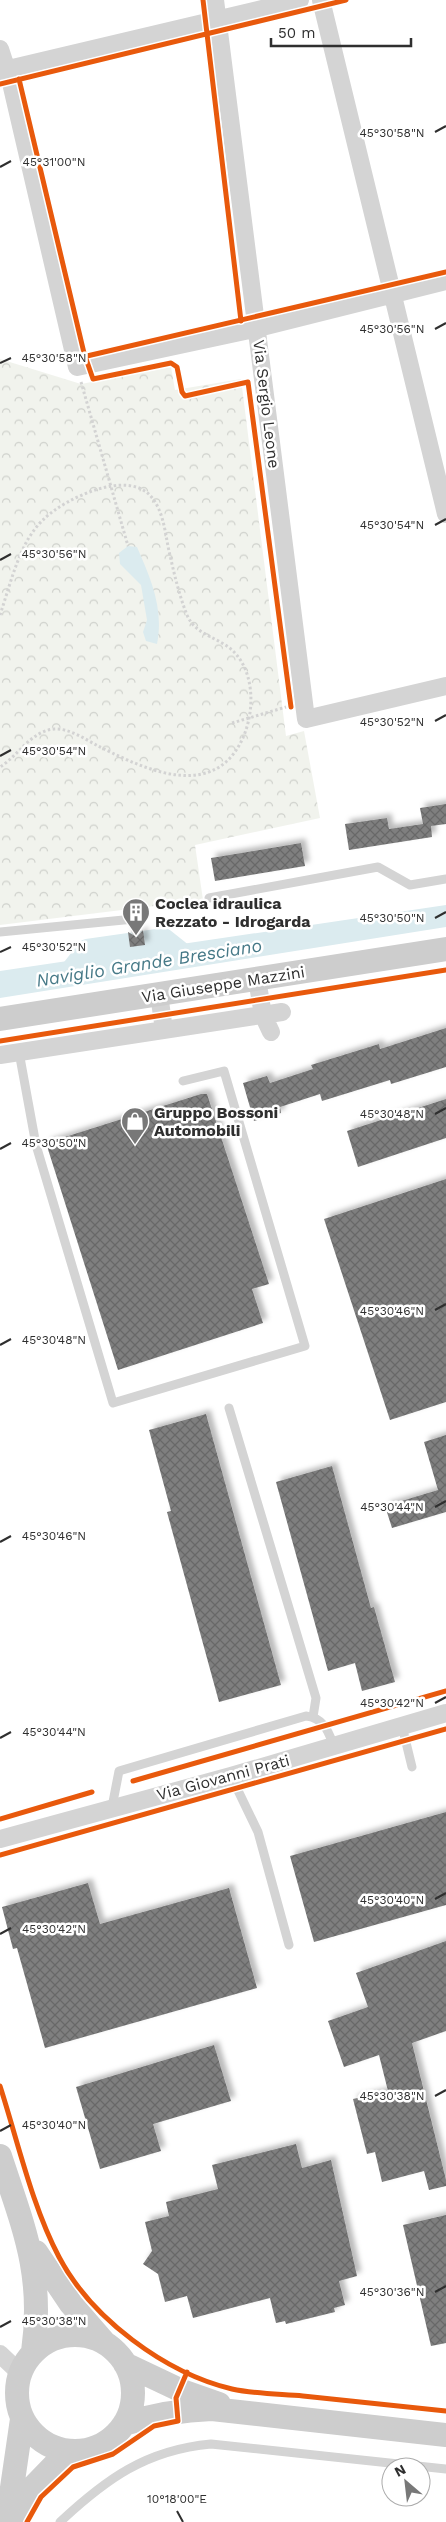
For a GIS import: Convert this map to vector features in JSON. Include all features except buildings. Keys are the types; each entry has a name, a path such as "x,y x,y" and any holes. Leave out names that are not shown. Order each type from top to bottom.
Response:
{"street":[{"name":"Via Sergio Leone","path":"215,0 306,718 446,686"},
{"path":"2,70 300,0"},
{"path":"321,0 446,514"},
{"path":"0,49 2,70 11,83 76,367 258,328 446,282"},
{"name":"Via Giuseppe Mazzini","path":"0,1020 446,949"},
{"path":"256,979 262,1015 271,1032"},
{"path":"158,994 164,1030"},
{"path":"0,1055 282,1012"},
{"name":"Via Giovanni Prati","path":"0,1839 112,1806 231,1776 446,1713"},
{"path":"0,2156 27,2238 38,2295 37,2324 33,2352"},
{"path":"27,2238 71,2304 125,2364 182,2391 242,2411"},
{"path":"8,2522 22,2419 17,2396 20,2373 33,2352 46,2343 60,2337 76,2335 91,2337 106,2344"},
{"path":"0,2354 20,2373"},
{"path":"22,2419 30,2431 41,2441 54,2448 68,2451 84,2450 100,2445 113,2436 124,2424 130,2410 133,2394 131,2379 125,2364"},
{"path":"124,2424 152,2415 182,2410 212,2409 446,2435"},
{"path":"8,2522 34,2486 68,2451"}],"lane":[{"path":"209,898 378,867 410,885 446,879"},
{"path":"0,932 134,919 136,931"},
{"path":"19,1052 36,1145 113,1403 305,1346 224,1071 183,1081"},
{"path":"31,1117 40,1115"},
{"path":"229,1408 316,1698 313,1717"},
{"path":"112,1806 119,1771 306,1716 313,1717 326,1726 334,1746"},
{"path":"402,1726 412,1767"},
{"path":"231,1776 258,1832 289,1945"},
{"path":"60,2522 88,2496 119,2473 160,2453 186,2446 211,2444 446,2468"}],"path":[{"path":"76,367 128,546"},
{"path":"0,615 27,541 44,519 58,508 110,485 126,484 140,488 153,497 163,518 179,594 188,618 203,635 232,649 243,662 249,675 250,718 236,752 224,763 206,772 190,776 149,769 69,731 54,729 38,734 0,767"},
{"path":"232,723 291,707 290,697"}],"green space":[{"path":"0,359 81,384 171,367 175,390 241,379 286,736 304,731 320,818 195,845 203,900 0,925"}],"water":[{"path":"128,546 137,547 155,594 159,619 157,644 146,641 143,632 147,620 141,585 120,564 119,553"},
{"name":"Naviglio Grande Bresciano","path":"446,905 446,927 0,998 0,971"}],"waterway":[{"name":"Naviglio Grande Bresciano","path":"66,976 87,949 164,938 188,957"}],"cycle path":[{"path":"203,0 241,321"},
{"path":"0,84 346,0"},
{"path":"19,79 84,353 93,379 171,363 177,367 182,392 185,396 248,382 291,707"},
{"path":"87,356 446,272"},
{"path":"0,1041 446,970"},
{"path":"133,1781 446,1691"},
{"path":"0,1855 446,1729"},
{"path":"0,1819 92,1792"},
{"path":"0,2086 33,2195 59,2257 73,2280 90,2301 132,2340 181,2370 207,2381 240,2391 446,2411"},
{"path":"27,2522 41,2497 73,2467 113,2454 154,2426 178,2421 176,2398 187,2372"}],"place":[{"name":"Coclea idraulica Rezzato - Idrogarda","path":"136,936"},
{"name":"Gruppo Bossoni Automobili","path":"135,1145"}]}
